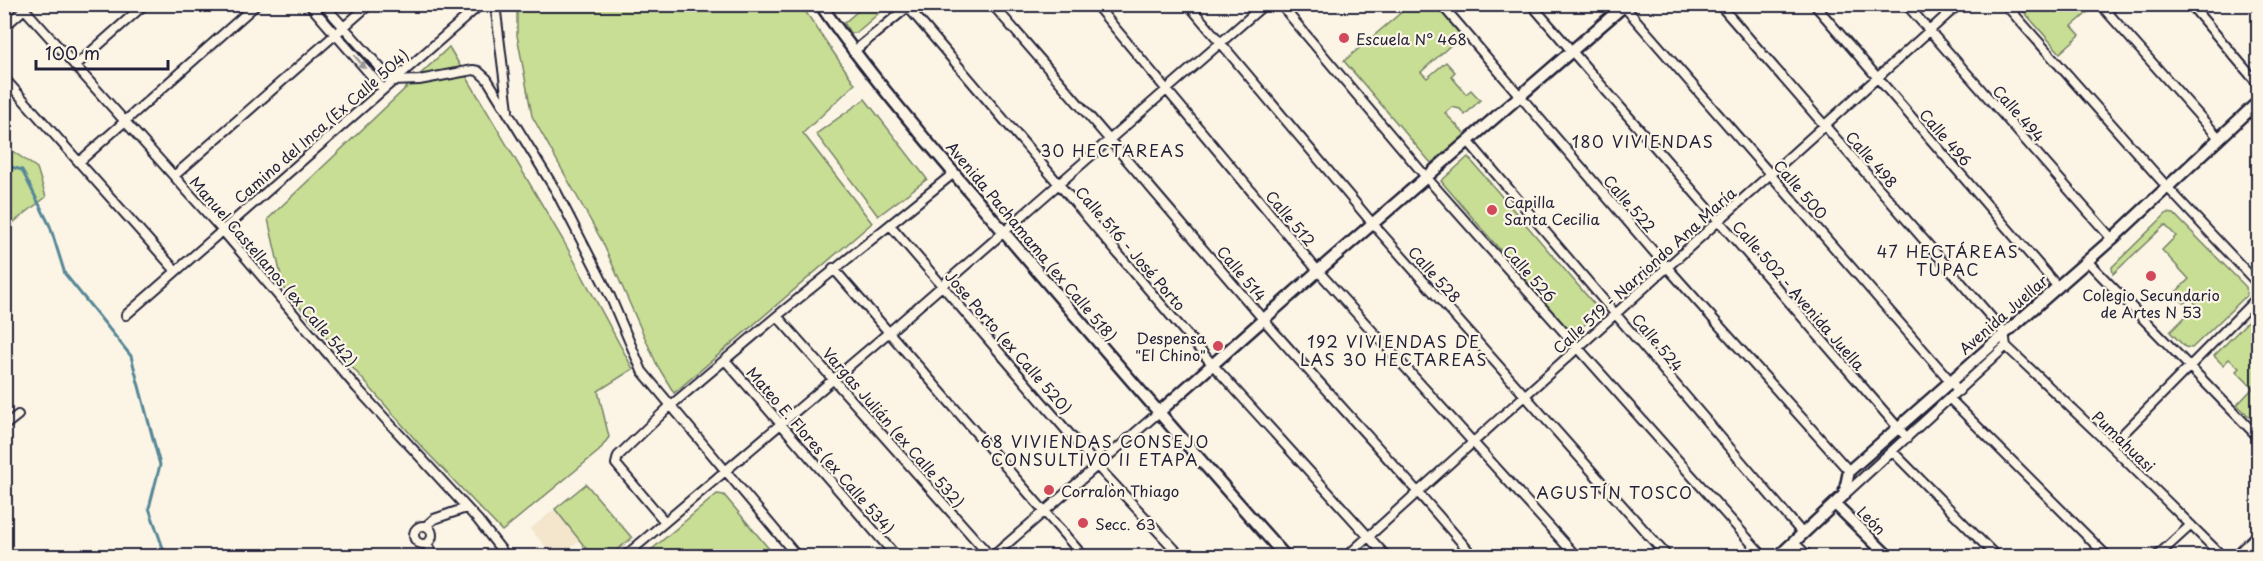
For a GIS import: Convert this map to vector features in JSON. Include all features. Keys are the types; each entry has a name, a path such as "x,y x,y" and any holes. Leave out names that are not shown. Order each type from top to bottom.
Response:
{"street":[{"path":"75,66 145,4"},
{"path":"79,162 257,4"},
{"path":"309,4 383,89"},
{"path":"323,4 392,81 419,80 478,71 487,79 556,190 610,296 642,371 669,407 797,556"},
{"path":"174,176 370,4"},
{"name":"Camino del Inca (Ex Calle 504)","path":"126,315 481,4"},
{"path":"495,4 509,114"},
{"name":"Avenida Pachamama (ex Calle 518)","path":"820,4 853,52 954,173 1158,413 1285,556"},
{"name":"Calle 514","path":"992,4 1110,138 1263,319 1419,492 1473,556"},
{"name":"Calle 512","path":"1095,4 1318,271 1576,556"},
{"name":"Calle 528","path":"1188,4 1373,224 1667,556"},
{"path":"625,556 888,333 1265,4"},
{"name":"Calle 526","path":"1280,4 1426,177 1763,556"},
{"name":"Calle 522","path":"1441,4 1666,266 1849,471"},
{"name":"Calle 502 - Avenida Juella","path":"1532,4 1907,438"},
{"name":"Calle 498","path":"1719,4 2004,332"},
{"name":"Calle 496","path":"1814,4 2057,286"},
{"name":"Calle 494","path":"1906,4 2112,239"},
{"name":"Calle 519 - Narriondo Ana María","path":"1347,556 1959,4"},
{"path":"2006,4 2168,188 2259,284"},
{"path":"2100,4 2219,138"},
{"path":"2190,4 2259,84"},
{"path":"991,556 1044,513 1624,5"},
{"name":"Calle 500","path":"1624,5 1959,392"},
{"path":"4,27 24,6"},
{"name":"Manuel Castellanos (ex Calle 542)","path":"24,6 223,231 357,388 466,508 500,555"},
{"path":"853,52 909,6"},
{"name":"Calle 516 - José Porto","path":"909,6 1212,364 1386,556"},
{"path":"4,78 176,271"},
{"name":"Avenida Juellar","path":"1849,471 2112,239 2219,138 2257,107"},
{"name":"Calle 524","path":"1468,141 1617,313 1803,534"},
{"path":"665,522 616,464 618,456 625,447 833,268 954,173"},
{"name":"Jose Porto (ex Calle 520)","path":"890,225 1097,466 1180,556"},
{"path":"2087,261 2188,368 2259,437"},
{"path":"833,268 1083,556"},
{"path":"2111,446 2259,297"},
{"name":"Vargas Julián (ex Calle 532)","path":"777,315 991,556"},
{"path":"1779,556 1959,392 2006,346 2004,332"},
{"name":"Pumahuasi","path":"2006,346 2222,556"},
{"name":"Mateo E. Flores (ex Calle 534)","path":"725,360 896,556"},
{"path":"1950,399 2107,556"},
{"path":"4,426 18,415"},
{"path":"1893,452 1996,556"},
{"path":"1844,495 1849,471"},
{"name":"León","path":"1835,504 1888,556"},
{"path":"427,544 418,543 414,536 417,528 426,526 434,519 466,508"},
{"path":"2157,556 2191,525"},
{"path":"426,526 432,533 427,544"},
{"path":"2235,556 2259,534"},
{"path":"1794,543 1808,556"},
{"path":"427,544 433,556"}],"shaded area":[{"path":"555,509 579,541 561,556 554,556 530,529"}],"green space":[{"path":"866,4 873,5 879,13 856,33 850,33 844,23"},
{"path":"517,5 801,5 855,84 803,133 872,223 674,393 657,365 602,241 532,116 517,35"},
{"path":"1410,5 1436,5 1463,34 1421,72 1427,78 1446,62 1455,72 1451,76 1466,94 1471,90 1480,100 1465,115 1460,109 1452,107 1445,113 1467,136 1431,163 1344,61"},
{"path":"2018,5 2088,5 2092,9 2072,26 2080,35 2060,53"},
{"path":"449,47 563,240 633,369 598,391 609,437 599,451 502,531 420,445 284,289 268,219"},
{"path":"865,99 927,179 878,216 816,134"},
{"path":"5,146 37,168 46,197 5,229"},
{"path":"1468,157 1600,311 1573,335 1441,181"},
{"path":"2167,213 2174,214 2246,287 2247,295 2192,348 2185,347 2170,332 2197,305 2190,298 2184,303 2174,294 2189,279 2162,250 2176,236 2165,225 2113,274 2112,267"},
{"path":"2258,311 2258,416 2254,421 2237,405 2253,388 2236,371 2239,368 2229,359 2223,365 2214,356"},
{"path":"586,484 632,538 609,556 592,556 555,509"},
{"path":"717,494 724,495 775,556 644,556"}],"waterway":[{"path":"4,165 22,170 50,226 65,274 131,356 160,465 149,508 164,551 163,556"}],"place":[{"name":"Escuela N° 468","path":"1344,38"},
{"name":"Capilla Santa Cecilia","path":"1492,210"},
{"name":"Colegio Secundario de Artes N 53","path":"2151,276"},
{"name":"Despensa \"El Chino\"","path":"1218,346"},
{"name":"Corralòn Thiago","path":"1049,490"},
{"name":"Secc. 63","path":"1083,523"}],"district":[{"name":"180 VIVIENDAS","path":"1643,141"},
{"name":"30 HECTAREAS","path":"1113,150"},
{"name":"47 HECTÁREAS TUPAC","path":"1948,260"},
{"name":"192 VIVIENDAS DE LAS 30 HECTAREAS","path":"1394,350"},
{"name":"68 VIVIENDAS CONSEJO CONSULTIVO II ETAPA","path":"1095,450"},
{"name":"AGUSTÍN TOSCO","path":"1615,492"}]}
